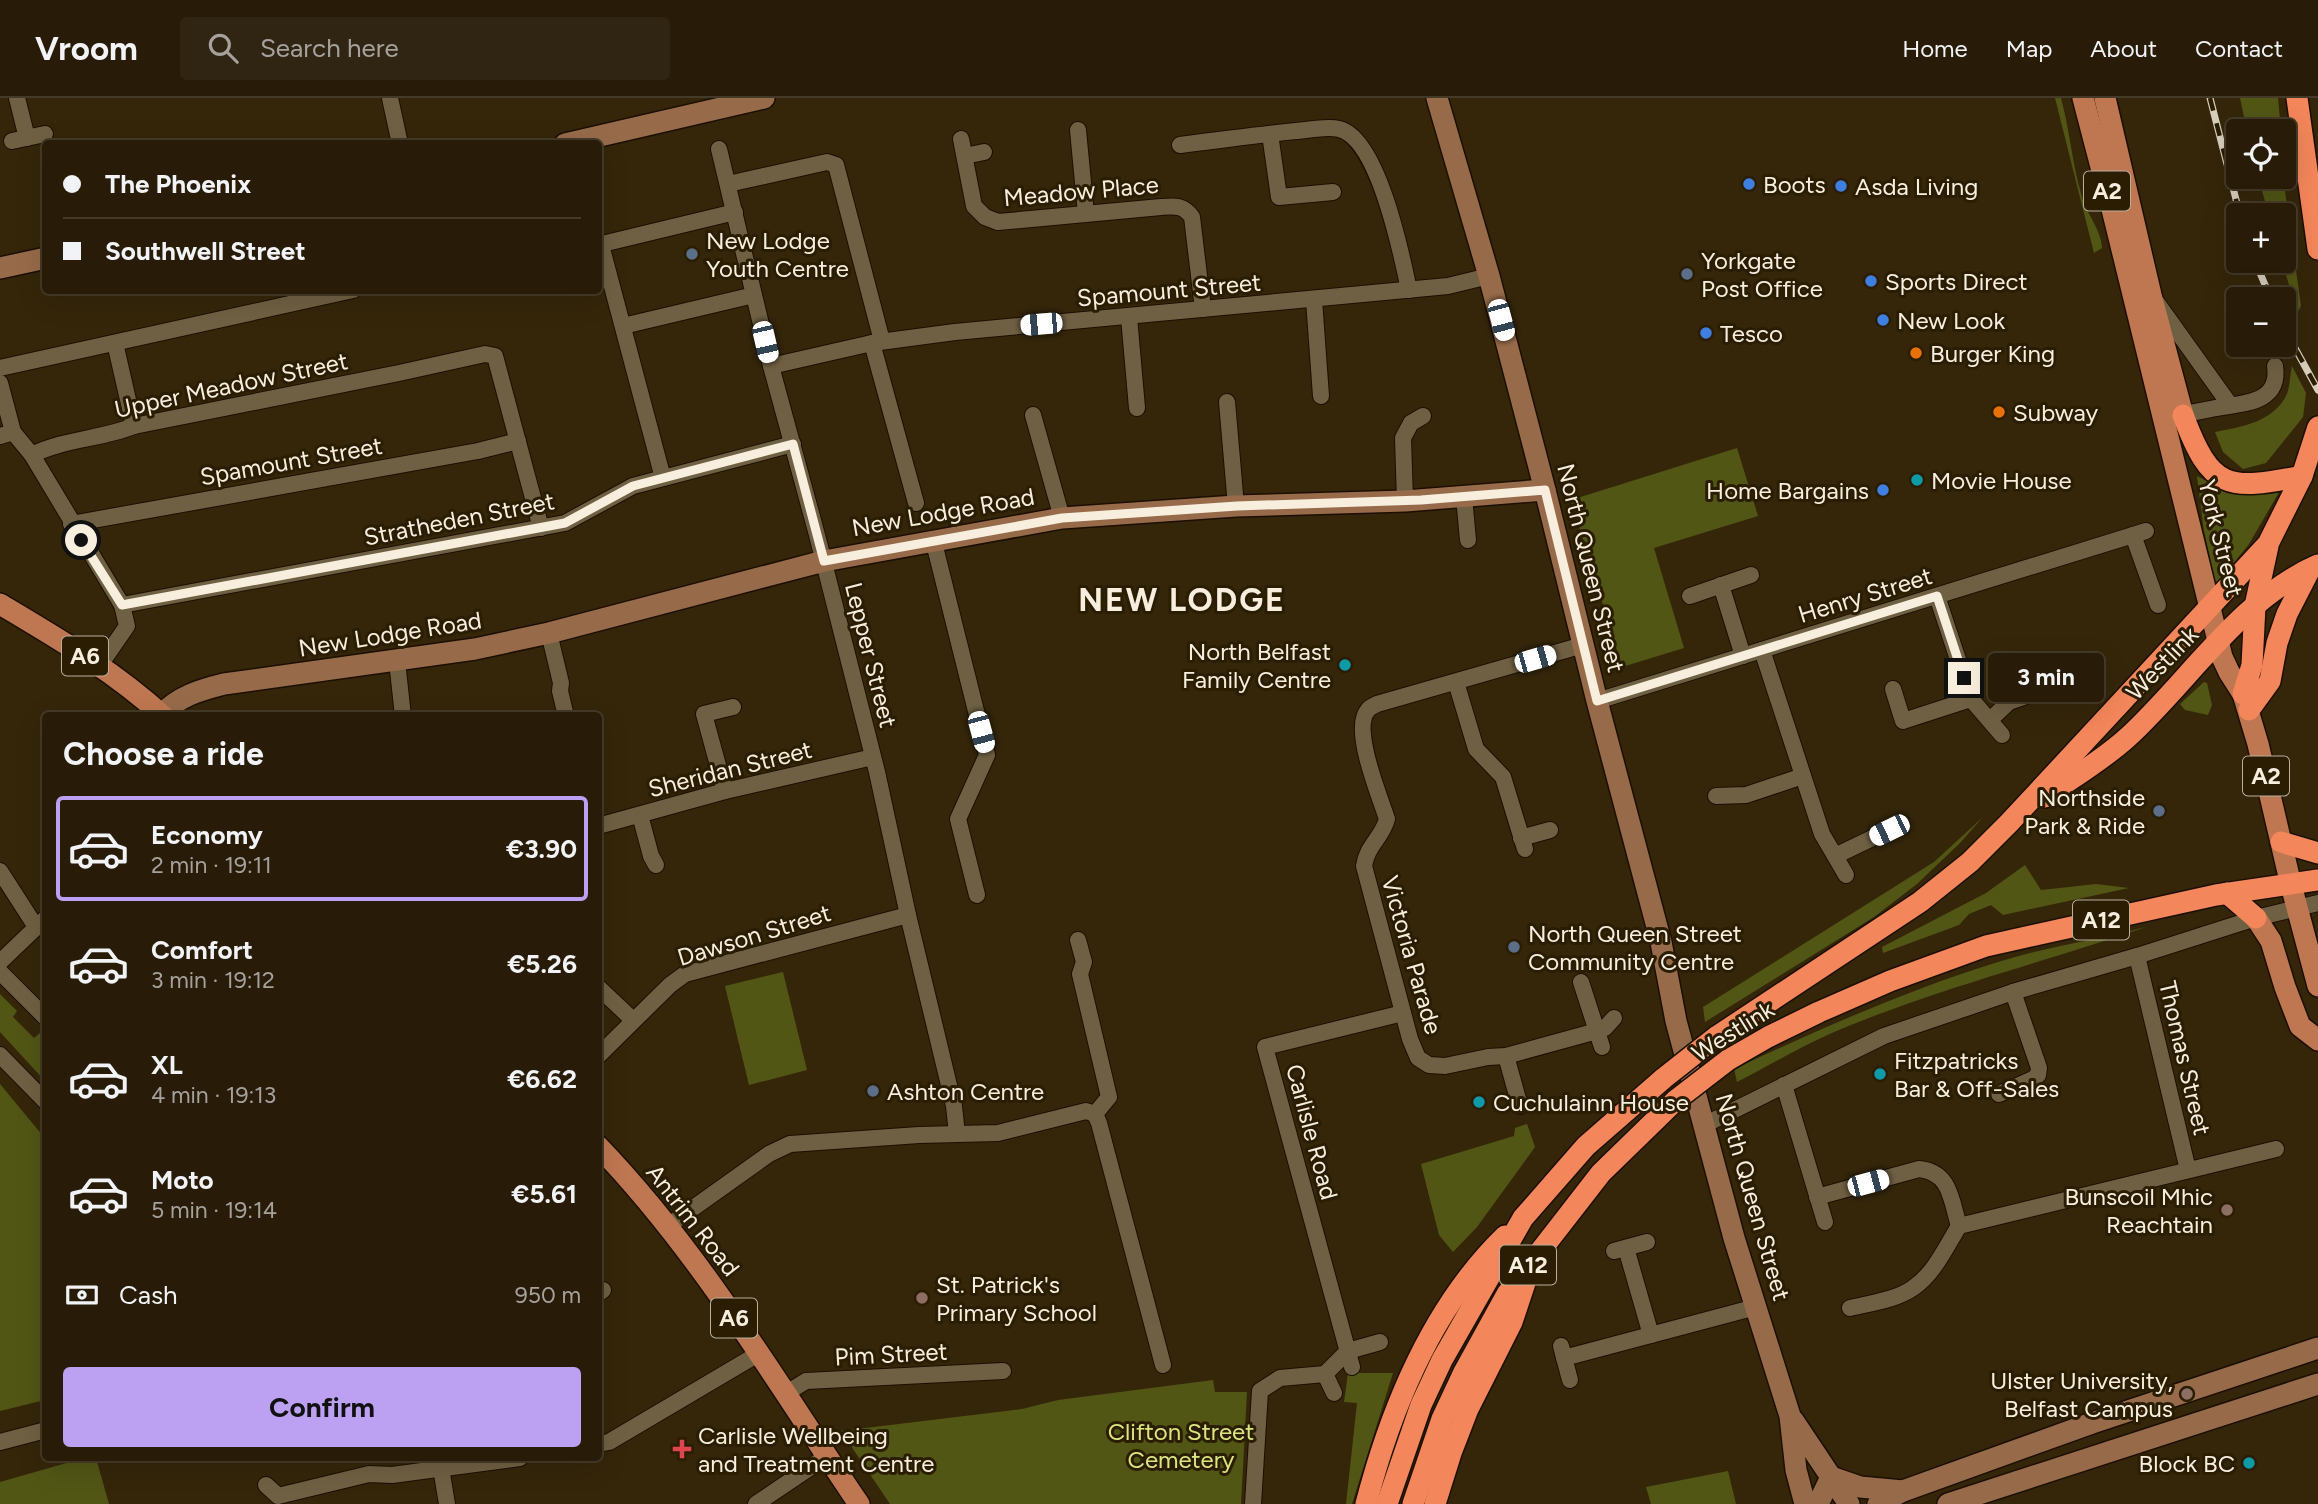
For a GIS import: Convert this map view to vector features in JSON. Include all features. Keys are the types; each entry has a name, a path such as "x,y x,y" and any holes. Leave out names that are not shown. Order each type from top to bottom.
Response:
{"highway":[{"path":"2297,98 2318,249"},
{"path":"2174,417 2208,466 2221,479 2237,484 2253,484 2302,476"},
{"path":"2246,702 2252,665 2255,606 2268,544 2302,476 2318,428"},
{"name":"Westlink","path":"1387,1504 1421,1405 1442,1360 1523,1218 1586,1146 1716,1037 1920,902 1970,862 2268,544"},
{"path":"2246,702 2270,681 2277,643 2287,614 2315,566"},
{"name":"Westlink","path":"2009,823 2126,738 2255,606 2315,566"},
{"path":"2281,842 2318,853"},
{"name":"A12","path":"2291,885 2318,880"},
{"name":"Westlink","path":"1413,1504 1442,1419 1464,1372 1507,1294 1601,1173 1676,1100 1728,1060 1819,1012 1890,981 1986,946 2227,893 2291,885"},
{"path":"2227,893 2256,918"},
{"path":"1366,1504 1392,1421 1430,1338 1455,1295 1485,1256 1523,1218"},
{"path":"1435,1504 1468,1409 1512,1322 1533,1259"}],"main road":[{"path":"582,140 764,98"},
{"name":"North Queen Street","path":"1437,98 1489,276 1545,490 1661,942 1676,1021 1734,1238 1790,1416 1796,1470 1808,1500"},
{"name":"York Street","path":"2082,98 2174,417"},
{"name":"York Street","path":"2105,98 2151,295 2219,642 2229,672 2246,702 2318,986"},
{"path":"0,268 42,259"},
{"name":"New Lodge Road","path":"164,712 172,703 196,691 224,684 475,649 549,633 824,561 933,539 1062,518 1237,506 1405,501 1545,490"},
{"name":"A6","path":"0,604 100,665 132,687 159,712"},
{"path":"2256,918 2271,941 2300,1026 2318,1040"},
{"name":"Antrim Road","path":"602,1155 668,1226 702,1270 859,1504"},
{"path":"1878,1504 1903,1491 2092,1423 2318,1348"},
{"path":"1948,1504 1982,1499 2318,1384"},
{"name":"North Queen Street","path":"1790,1416 1849,1504"},
{"path":"1808,1500 1825,1469 1860,1487 1903,1491"}],"street":[{"path":"16,98 19,139 45,134"},
{"path":"390,98 399,140"},
{"path":"1180,145 1340,129 1356,139 1382,187 1400,245 1409,290"},
{"path":"1078,130 1086,214"},
{"path":"1270,134 1279,197 1333,192"},
{"name":"Meadow Place","path":"961,139 974,206 985,217 998,222 1179,206 1187,210 1192,217 1203,309"},
{"name":"Lepper Street","path":"719,149 771,366 873,757 954,1106 957,1134"},
{"name":"Meadow Place","path":"965,156 984,152"},
{"path":"728,184 827,163 836,165 916,502"},
{"path":"602,245 735,212"},
{"path":"602,252 663,478"},
{"name":"Spamount Street","path":"771,366 877,342 955,332 1448,286 1489,276"},
{"path":"0,368 335,294"},
{"path":"623,326 754,295"},
{"path":"2151,295 2231,405"},
{"path":"1314,300 1321,396"},
{"path":"1129,317 1137,408"},
{"path":"115,343 134,426"},
{"name":"Upper Meadow Street","path":"32,455 48,447 119,432 134,426 485,354 495,356 518,441"},
{"path":"2174,417 2253,402 2268,394 2277,378 2275,366"},
{"path":"0,383 7,434 32,455 122,605 127,626 100,665"},
{"path":"1227,402 1237,506"},
{"path":"1033,415 1062,518"},
{"path":"1405,501 1403,438 1411,423 1423,416"},
{"path":"518,441 541,528"},
{"name":"Spamount Street","path":"71,523 478,452 518,441"},
{"name":"Stratheden Street","path":"122,605 565,523 633,486 793,444"},
{"path":"1464,497 1468,540"},
{"name":"Henry Street","path":"1597,701 2139,533 2158,605"},
{"path":"933,539 987,755 958,819 977,895"},
{"path":"1690,596 1751,575"},
{"path":"1721,585 1743,656"},
{"path":"1937,596 1971,699 2002,735"},
{"path":"549,633 565,712"},
{"name":"Victoria Parade","path":"1583,645 1377,704 1366,710 1362,724 1366,754 1387,819 1380,836 1366,853 1364,866 1403,1013 1418,1058 1429,1065 1445,1066 1506,1056 1597,1031 1605,1028 1614,1018"},
{"path":"1762,650 1822,834 1846,875"},
{"path":"397,661 403,712"},
{"path":"1456,682 1476,749 1503,777 1523,844 1550,830"},
{"path":"1892,689 1903,721 1971,699"},
{"path":"1990,720 2009,702 2032,694"},
{"path":"725,792 704,714 733,707"},
{"name":"Sheridan Street","path":"602,825 873,757"},
{"path":"1716,796 1746,795 1803,776"},
{"path":"640,815 656,865"},
{"path":"1835,856 1889,830"},
{"path":"0,872 41,923 0,962"},
{"path":"1704,1125 1884,1036 2013,992 2256,918 2318,904"},
{"name":"Dawson Street","path":"602,1052 670,985 685,974 908,915"},
{"path":"1078,940 1084,962 1080,974 1109,1097 1095,1114"},
{"name":"Thomas Street","path":"2137,956 2188,1170"},
{"path":"0,972 42,1014"},
{"path":"1581,982 1602,1047"},
{"path":"602,991 633,1020"},
{"path":"1999,1094 2033,1079 2038,1075 2039,1068 2013,992"},
{"name":"Carlisle Road","path":"1350,1359 1265,1047 1403,1013"},
{"path":"0,1055 42,1098"},
{"path":"1506,1056 1520,1106"},
{"path":"1784,1085 1825,1222"},
{"path":"668,1226 780,1147 790,1144 998,1133 1086,1111 1095,1114 1099,1124 1163,1365"},
{"path":"1850,1308 1898,1296 1924,1280 1959,1226 2276,1149"},
{"path":"1817,1196 1919,1169 1932,1170 1946,1185 1959,1226"},
{"path":"1647,1242 1620,1250 1651,1335"},
{"path":"1570,1380 1562,1352 1651,1335 1756,1307"},
{"path":"1253,1504 1260,1391 1280,1378 1325,1374 1380,1342"},
{"path":"602,1443 609,1442 758,1354"},
{"name":"Pim Street","path":"785,1394 806,1381 1003,1371"},
{"path":"1325,1374 1334,1393"},
{"path":"0,1442 42,1431"},
{"path":"756,1504 827,1456"},
{"path":"274,1495 369,1474 392,1475 496,1461"},
{"path":"441,1468 447,1504"}],"green space":[{"path":"2055,98 2061,98 2082,197 2101,241 2102,248 2094,253"},
{"path":"2240,98 2278,98 2280,119 2244,119"},
{"path":"2261,189 2285,189 2287,203 2266,203"},
{"path":"2296,270 2301,306 2297,313 2296,287 2290,287 2285,273 2296,273"},
{"path":"2292,366 2306,393 2303,417 2266,463 2243,469 2223,452 2215,432 2256,422 2274,411 2287,394"},
{"path":"1737,448 1758,516 1654,548 1684,648 1622,667 1571,500"},
{"path":"2197,476 2230,493 2282,487 2249,544 2216,585 2204,531"},
{"path":"2204,682 2207,683 2212,705 2208,715 2185,710 2180,704"},
{"path":"1983,817 1917,884 1874,917 1705,1022 1703,1007 1934,862"},
{"path":"2025,865 2041,890 2096,884 2129,888 2003,915 1991,905 1969,914 1959,925 1883,953 1882,947 1986,893"},
{"path":"2146,927 1887,1011 1822,1038 1737,1082 1734,1069 1896,998 2014,957"},
{"path":"783,972 807,1070 749,1085 725,986"},
{"path":"0,994 17,1011 13,1017 34,1038 40,1033 42,1035 42,1078 0,1032"},
{"path":"0,1084 42,1135 42,1401 0,1411"},
{"path":"1527,1124 1535,1147 1477,1227 1453,1252 1439,1235 1421,1164 1514,1136 1515,1128"},
{"path":"1348,1373 1393,1373 1352,1504 1346,1504 1357,1403 1344,1402"},
{"name":"Clifton Street Cemetery","path":"1213,1380 1215,1392 1247,1392 1241,1504 890,1504 841,1431 1022,1409 1058,1400"},
{"path":"74,1461 97,1461 109,1504 0,1504 0,1482"},
{"path":"1728,1471 1736,1504 1651,1504 1646,1487"}],"railway":[{"path":"2210,98 2237,203"},
{"path":"2260,273 2266,287"},
{"path":"2296,350 2318,390"}],"place":[{"name":"Boots","path":"1749,184"},
{"name":"Asda Living","path":"1841,186"},
{"name":"New Lodge Youth Centre","path":"692,254"},
{"name":"Yorkgate Post Office","path":"1687,274"},
{"name":"Sports Direct","path":"1871,281"},
{"name":"New Look","path":"1883,320"},
{"name":"Tesco","path":"1706,333"},
{"name":"Burger King","path":"1916,353"},
{"name":"Subway","path":"1999,412"},
{"name":"Movie House","path":"1917,480"},
{"name":"Home Bargains","path":"1883,490"},
{"name":"North Belfast Family Centre","path":"1345,665"},
{"name":"Northside Park & Ride","path":"2159,811"},
{"name":"North Queen Street Community Centre","path":"1514,947"},
{"name":"Fitzpatricks Bar & Off-Sales","path":"1880,1074"},
{"name":"Ashton Centre","path":"873,1091"},
{"name":"Cuchulainn House","path":"1479,1102"},
{"name":"Bunscoil Mhic Reachtain","path":"2227,1210"},
{"name":"St. Patrick's Primary School","path":"922,1298"},
{"name":"Ulster University, Belfast Campus","path":"2187,1394"},
{"name":"Carlisle Wellbeing and Treatment Centre","path":"682,1449"},
{"name":"Block BC","path":"2249,1463"}],"district":[{"name":"NEW LODGE","path":"1182,600"}],"route":[{"path":"81,540 122,605 565,523 633,486 793,444 824,561 933,539 1062,518 1237,506 1421,500 1545,490 1597,701 1937,596 1964,678"}]}
